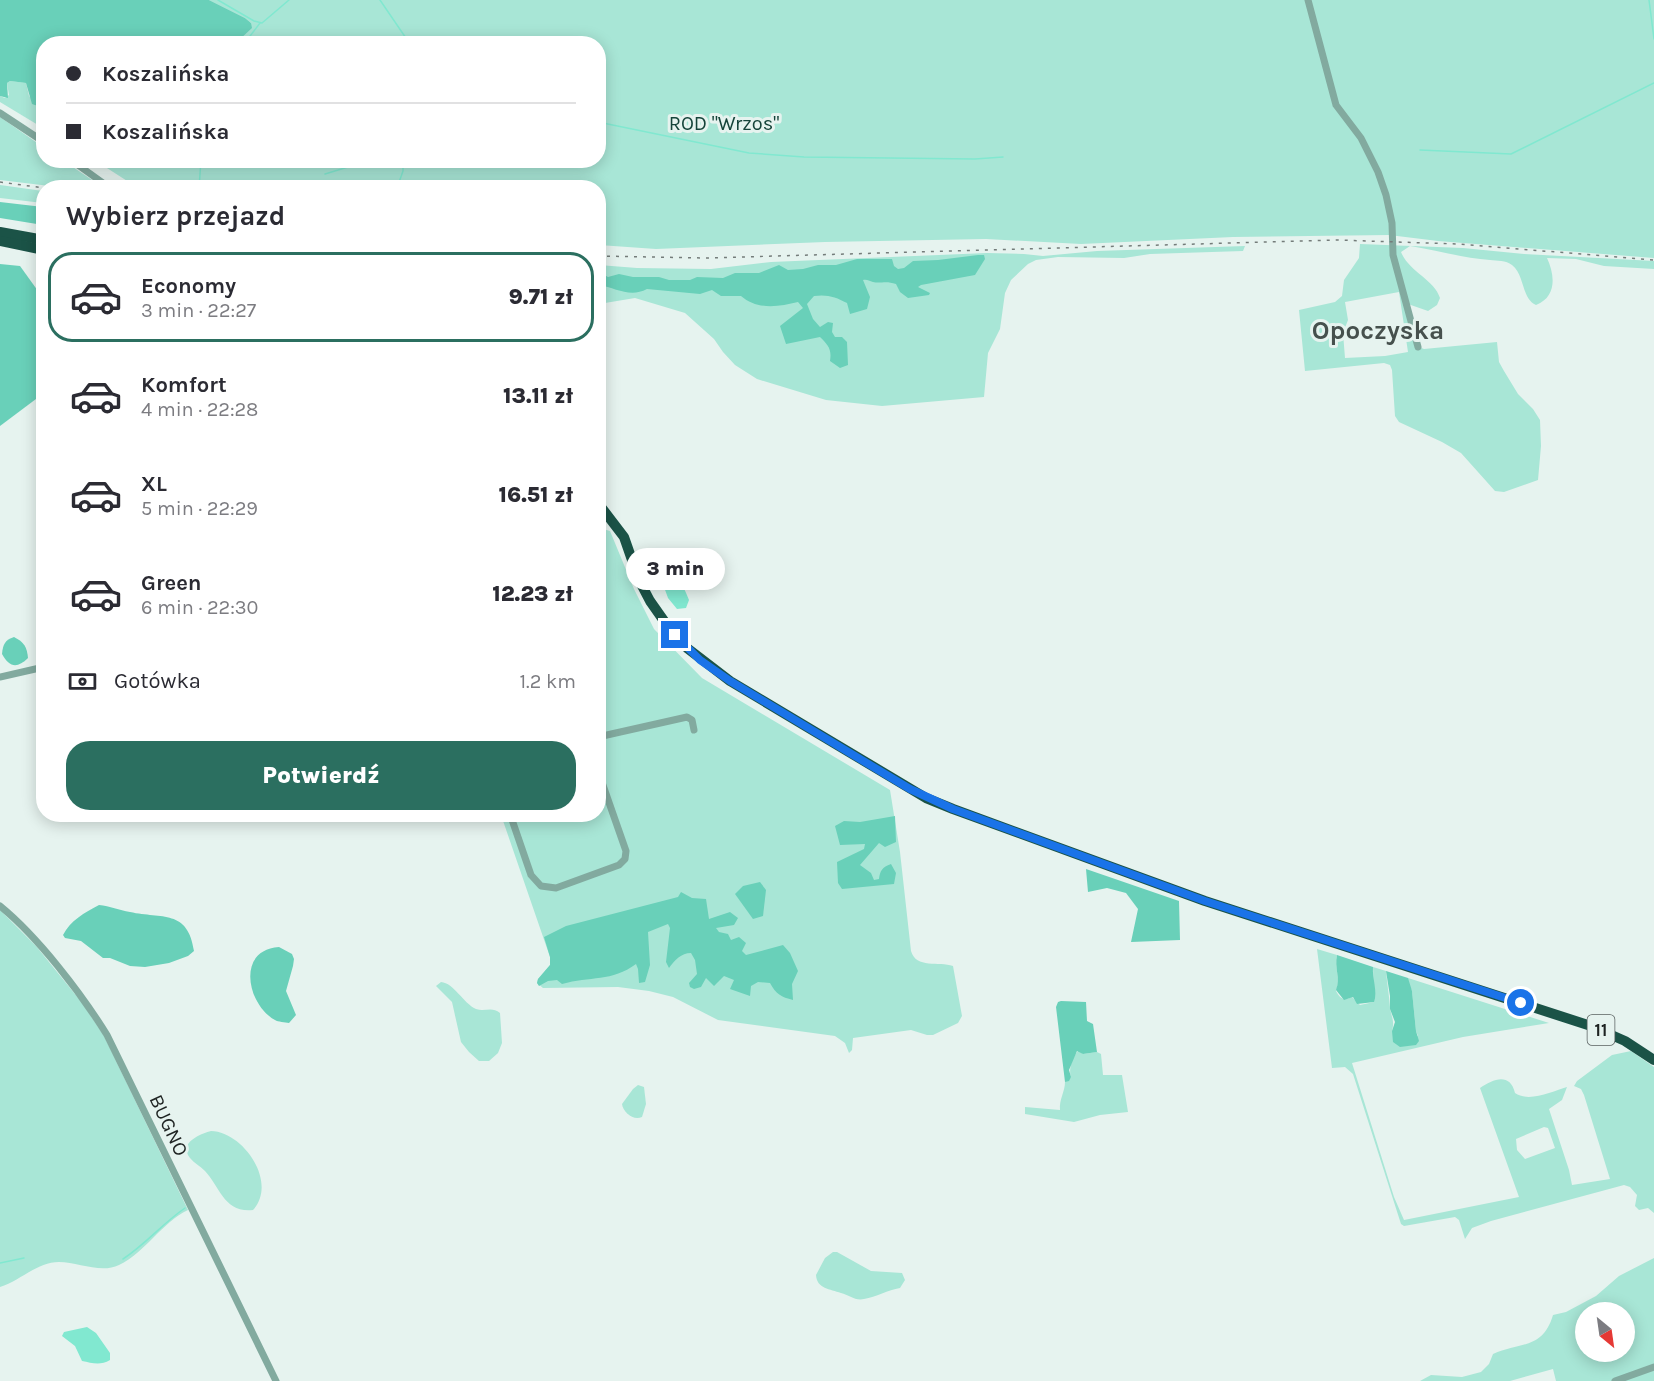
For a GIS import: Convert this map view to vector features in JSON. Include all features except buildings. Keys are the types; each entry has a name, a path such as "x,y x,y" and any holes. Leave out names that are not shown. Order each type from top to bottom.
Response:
{"highway":[{"path":"0,232 36,239"},
{"path":"0,241 36,248"},
{"name":"11","path":"606,513 624,537 639,580 657,612 694,654 730,681 926,798 1205,901 1611,1034 1654,1060"}],"street":[{"path":"1308,0 1336,105 1361,138 1378,172 1386,195 1392,223 1393,255 1418,347"},
{"path":"0,113 36,137"},
{"path":"81,168 99,180"},
{"path":"0,677 36,669"},
{"path":"606,735 687,717 692,720 693,730"},
{"path":"513,822 534,879 541,886 556,888 626,860 626,851 606,794"},
{"name":"BUGNO","path":"0,906 38,944 85,1002 107,1035 276,1381"},
{"path":"1615,1381 1654,1367"}],"green space":[{"name":"ROD \"Wrzos\"","path":"209,0 1654,0 1654,258 1389,235 1233,237 1081,244 986,239 825,242 656,249 606,245 606,180 126,180 107,168 606,168 606,36 239,36 251,23"},
{"path":"10,81 26,83 29,96 36,103 36,124 0,102 0,96 5,98 9,95 7,83"},
{"path":"0,117 36,142 36,168 74,168 92,180 36,180 36,184 0,180"},
{"path":"0,185 36,190 36,202 0,198"},
{"path":"1360,244 1463,248 1524,254 1654,261 1654,269 1604,266 1576,259 1547,258 1553,278 1551,291 1548,297 1536,305 1531,302 1525,292 1516,269 1507,262 1470,258 1410,246 1401,252 1410,265 1437,291 1440,298 1437,305 1428,311 1408,304 1419,347 1424,349 1497,342 1499,362 1518,394 1540,420 1541,446 1538,480 1504,492 1495,491 1461,453 1399,422 1395,416 1390,365 1384,363 1305,371 1299,310 1335,302 1342,296 1344,280 1359,258","holes":["1399,292 1408,352 1385,356 1345,358 1343,333 1348,320 1345,302"]},
{"path":"1245,246 1243,251 1150,254 1124,258 1058,257 1036,260 1028,264 1011,280 1005,293 1000,329 988,353 984,397 882,406 826,400 757,379 735,365 714,339 685,313 635,298 606,303 606,266 711,269 771,262 987,253 1043,256 1097,251"},
{"path":"606,530 610,531 634,589 654,629 702,678 890,790 900,852 911,951 914,957 923,962 953,966 962,1016 958,1023 933,1035 911,1030 853,1038 852,1050 849,1053 845,1043 835,1036 718,1020 673,997 649,991 618,987 543,988 537,983 550,965 550,957 503,822 606,822"},
{"path":"0,910 36,946 83,1004 104,1036 188,1210 170,1222 137,1253 119,1265 105,1268 66,1262 51,1263 36,1268 0,1287"},
{"path":"1317,949 1337,955 1336,991 1344,999 1352,997 1360,1005 1374,1002 1373,967 1386,971 1393,1021 1392,1031 1418,1036 1408,978 1549,1023 1463,1037 1352,1063 1394,1197 1404,1220 1519,1197 1480,1088 1500,1079 1509,1082 1515,1093 1527,1097 1567,1087 1562,1100 1549,1109 1572,1185 1610,1179 1584,1095 1581,1089 1574,1086 1577,1081 1612,1055 1631,1051 1654,1067 1654,1213 1648,1208 1639,1210 1635,1206 1637,1195 1630,1187 1624,1185 1491,1221 1472,1228 1465,1239 1459,1220 1455,1217 1404,1226 1401,1224 1353,1074 1345,1067 1332,1068","holes":["1544,1127 1548,1128 1555,1148 1525,1159 1517,1150 1516,1139"]},
{"path":"441,982 450,986 476,1009 494,1010 500,1013 502,1043 498,1053 489,1061 479,1061 461,1042 452,1002 436,986"},
{"path":"1079,1050 1083,1054 1097,1052 1101,1054 1103,1075 1122,1075 1128,1112 1100,1115 1074,1122 1025,1114 1025,1107 1060,1110 1065,1082 1071,1077 1072,1062"},
{"path":"638,1085 644,1087 646,1104 642,1117 635,1118 624,1110 622,1104"},
{"path":"211,1131 235,1140 254,1161 262,1186 260,1199 253,1210 243,1210 229,1203 205,1171 187,1153 188,1144 192,1140"},
{"path":"833,1252 871,1271 902,1273 905,1280 900,1288 861,1299 855,1299 821,1286 816,1275 825,1258"},
{"path":"1654,1258 1654,1381 1556,1381 1553,1369 1510,1381 1420,1381 1431,1375 1462,1377 1481,1372 1489,1364 1493,1354 1530,1343 1543,1334 1553,1315 1575,1307 1575,1362 1635,1362 1635,1302 1585,1302 1596,1296 1619,1276"}],"shaded area":[{"path":"0,0 209,0 251,23 252,28 243,36 36,36 36,105 32,104 26,83 10,81 7,83 8,98 0,96"},
{"path":"0,202 36,206 36,224 0,218"},
{"path":"978,255 984,255 985,259 975,275 918,287 930,293 929,295 908,298 900,292 896,284 863,280 870,297 867,309 850,314 847,303 843,301 827,296 814,296 807,304 813,319 820,327 828,322 833,323 832,332 835,337 842,337 847,342 848,365 840,368 830,361 829,348 820,337 786,344 780,326 803,308 798,302 768,306 754,304 741,296 721,296 712,290 700,294 647,289 635,293 606,287 606,276 619,274 633,277 690,280 697,277 723,278 735,273 759,273 779,265 788,270 818,265 836,265 857,259 892,259 894,266 898,269 904,268 913,261"},
{"path":"0,264 20,266 36,288 36,399 0,426"},
{"path":"670,576 680,582 684,589 689,600 686,608 677,609 668,598 664,587"},
{"path":"14,637 24,645 28,658 17,665 7,662 2,654 5,643"},
{"path":"895,816 896,842 885,847 879,843 860,865 871,873 874,880 879,879 885,866 891,864 896,873 894,884 842,889 838,883 837,862 864,849 865,844 840,845 835,826 844,821 860,822"},
{"path":"1086,869 1179,901 1180,940 1131,942 1138,909 1126,893 1107,888 1088,892"},
{"path":"760,882 766,890 763,916 753,919 735,894 743,886"},
{"path":"681,892 692,898 706,899 709,919 730,912 738,918 734,925 716,928 719,932 728,934 731,940 739,937 746,943 742,951 746,955 783,945 790,953 798,971 792,984 793,1000 779,994 770,983 758,982 751,986 750,996 730,989 734,980 724,976 714,986 706,978 701,987 694,989 690,987 689,983 697,974 695,960 691,953 681,956 669,968 666,962 670,928 668,924 648,932 650,965 645,982 639,983 636,964 618,974 609,976 562,984 557,980 548,981 539,986 537,983 550,965 544,937 566,926 678,897"},
{"path":"99,905 172,918 186,928 194,951 188,956 169,963 145,967 130,966 110,958 103,958 81,941 65,938 63,935 74,921"},
{"path":"279,947 292,954 294,959 286,991 296,1015 289,1023 276,1021 266,1013 258,1003 250,979 251,968 256,958 265,950"},
{"path":"1337,955 1373,967 1374,1002 1357,1004 1353,997 1344,1000 1336,990"},
{"path":"1386,971 1408,978 1419,1041 1416,1045 1400,1047 1393,1042 1392,1031 1395,1022 1390,1009"},
{"path":"1061,1001 1086,1002 1087,1021 1093,1024 1097,1052 1083,1054 1077,1051 1069,1070 1071,1077 1065,1082 1056,1007"},
{"path":"87,1327 96,1333 110,1353 110,1360 99,1363 82,1361 75,1346 62,1336 64,1332"}],"waterway":[{"path":"218,0 254,21 262,23 289,0"},
{"path":"380,0 405,36"},
{"path":"1649,0 1654,39"},
{"path":"250,36 260,23"},
{"path":"1420,150 1511,154 1654,83"},
{"path":"606,124 749,153 804,157 975,159 1003,157"},
{"path":"200,168 200,180"},
{"path":"325,174 345,168"},
{"path":"400,180 403,168"},
{"path":"123,1259 185,1208"},
{"path":"0,1263 24,1258"}],"railway":[{"path":"0,182 36,187"},
{"path":"606,256 706,258 1337,240 1458,244 1654,260"}],"district":[{"name":"Opoczyska","path":"1378,330"}],"route":[{"path":"675,635 700,660 730,681 926,798 1205,901 1521,1003"}]}
